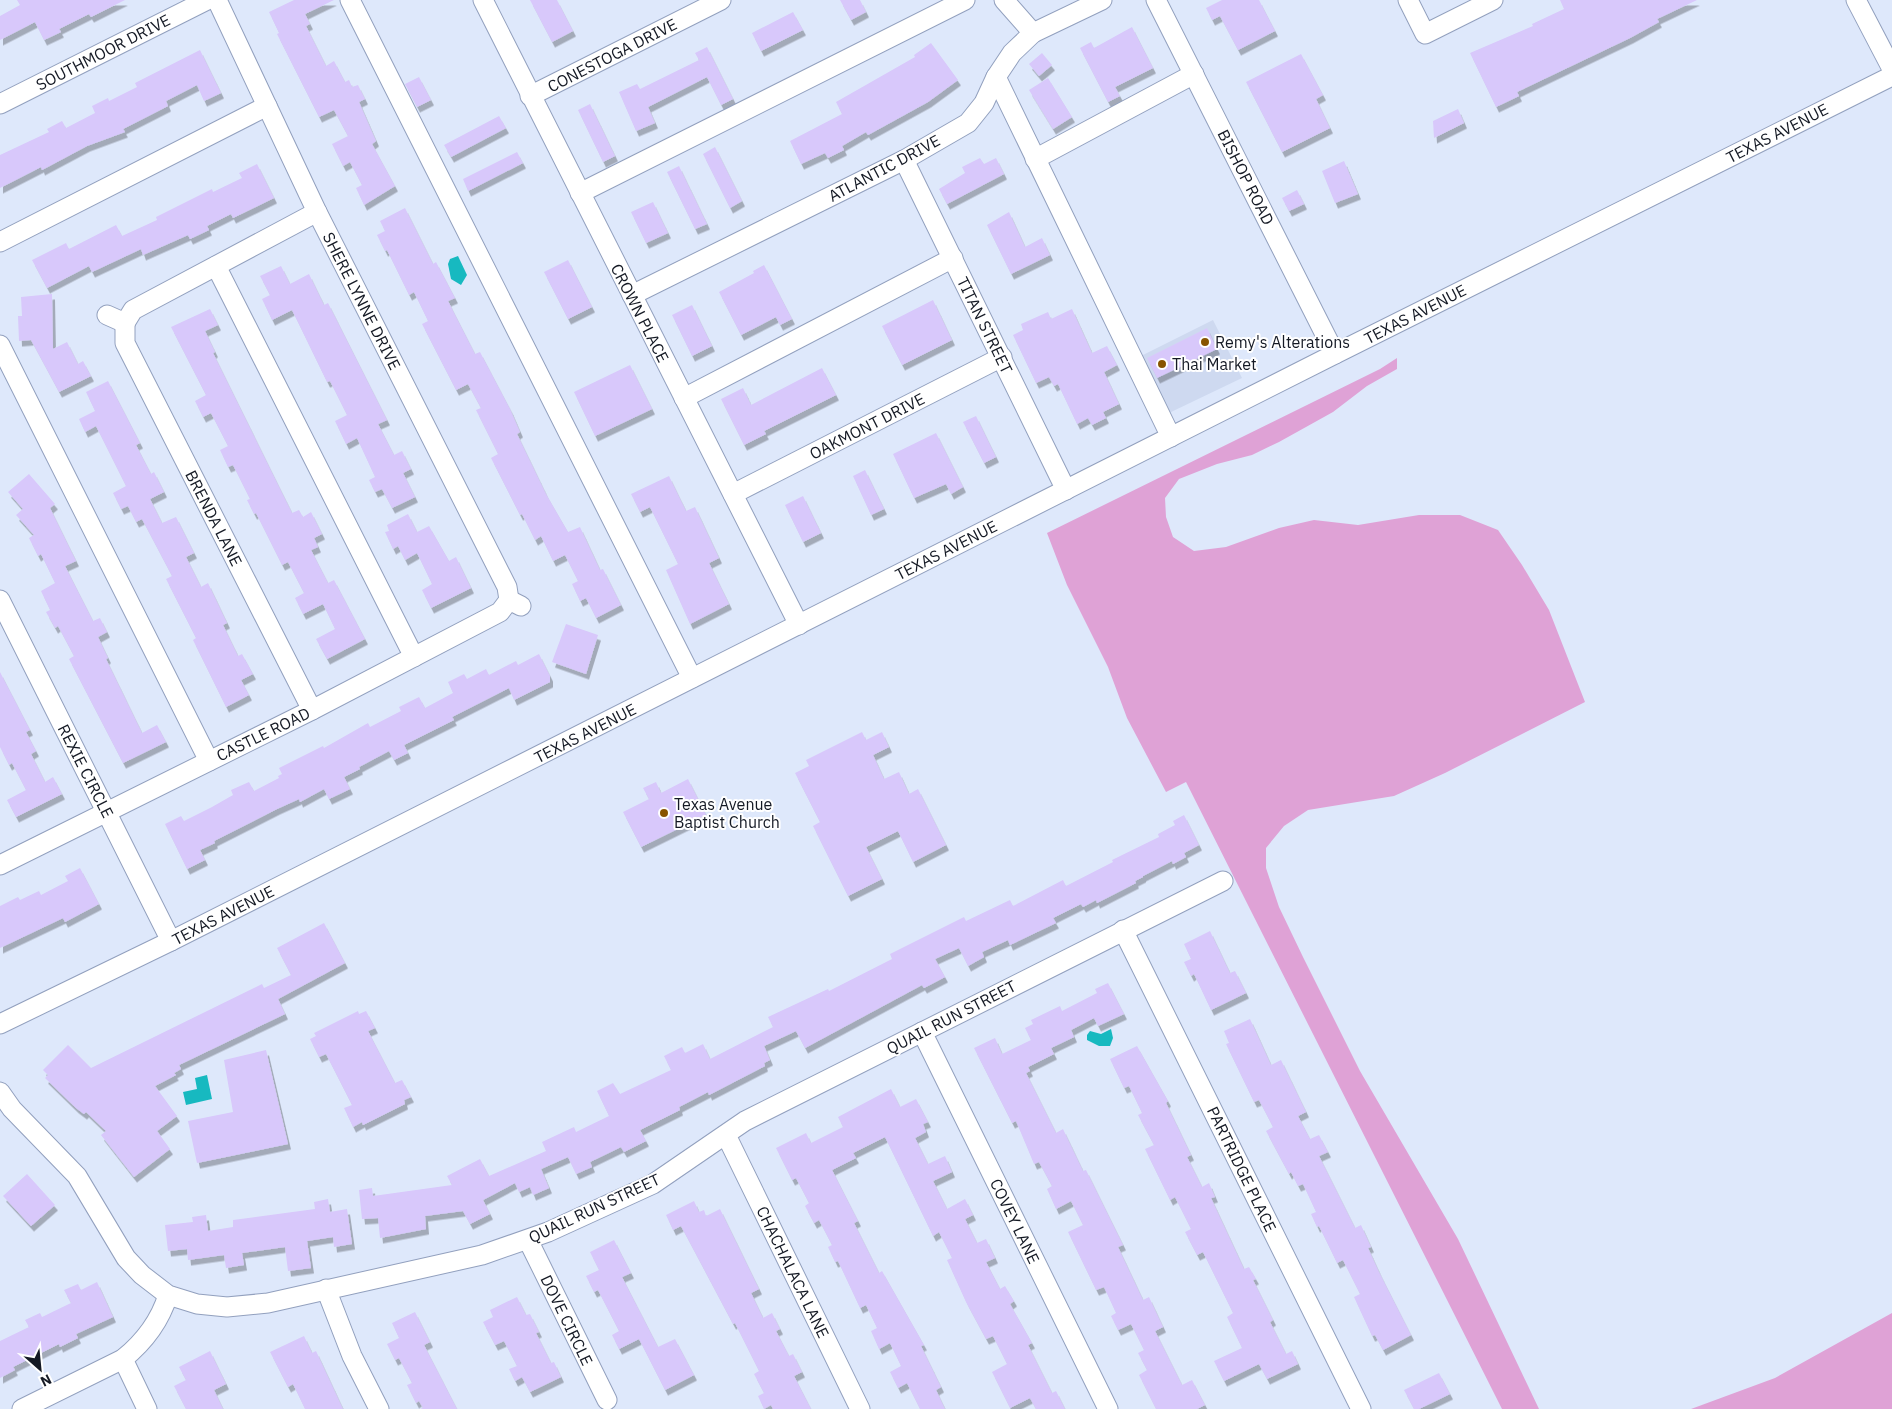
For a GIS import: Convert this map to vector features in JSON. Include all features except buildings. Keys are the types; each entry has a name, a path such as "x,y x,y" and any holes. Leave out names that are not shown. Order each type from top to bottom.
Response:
{"street":[{"name":"SOUTHMOOR DRIVE","path":"0,104 207,0"},
{"name":"SHERE LYNNE DRIVE","path":"217,0 317,212 515,603"},
{"path":"350,0 692,678"},
{"name":"CROWN PLACE","path":"483,0 799,625"},
{"name":"CONESTOGA DRIVE","path":"530,96 721,0"},
{"path":"580,193 965,0"},
{"path":"1004,0 1033,33"},
{"name":"ATLANTIC DRIVE","path":"632,295 904,160 968,123 984,103 996,77 1012,53 1033,33 1102,0"},
{"name":"BISHOP ROAD","path":"1156,0 1335,354"},
{"path":"1408,0 1425,34 1493,0"},
{"path":"1856,0 1892,69"},
{"path":"1035,159 1194,74"},
{"name":"TEXAS AVENUE","path":"0,1024 171,941 1171,436 1892,76"},
{"path":"996,77 1171,436"},
{"path":"0,242 267,106"},
{"name":"TITAN STREET","path":"904,160 1066,490"},
{"path":"107,315 125,323 133,310 317,212"},
{"path":"684,398 952,258"},
{"path":"216,266 414,657"},
{"name":"BRENDA LANE","path":"125,323 126,343 312,710"},
{"path":"0,345 209,761"},
{"name":"OAKMONT DRIVE","path":"733,494 1002,357"},
{"name":"REXIE CIRCLE","path":"0,600 171,941"},
{"name":"CASTLE ROAD","path":"2,859 107,812 312,710 515,603"},
{"name":"QUAIL RUN STREET","path":"0,1092 12,1109 77,1176 126,1258 142,1275 168,1295 197,1304 227,1307 268,1303 482,1255 528,1240 653,1184 726,1136 745,1121 1123,930 1223,882"},
{"name":"PARTRIDGE PLACE","path":"1123,930 1361,1409"},
{"name":"COVEY LANE","path":"922,1032 1108,1409"},
{"name":"CHACHALACA LANE","path":"726,1136 860,1409"},
{"name":"DOVE CIRCLE","path":"528,1240 607,1400"},
{"path":"326,1289 352,1356 379,1409"},
{"path":"22,1409 123,1359 136,1349 162,1316 168,1295"},
{"path":"123,1359 147,1409"}],"shaded area":[{"path":"1213,320 1242,378 1169,413 1141,356"},
{"path":"1397,358 1397,369 1367,386 1333,412 1279,442 1252,455 1217,464 1179,479 1165,498 1166,517 1173,537 1194,551 1226,547 1279,528 1314,520 1358,525 1419,515 1460,515 1498,530 1549,610 1585,702 1445,773 1394,796 1308,810 1284,826 1266,848 1266,868 1279,907 1303,957 1360,1071 1458,1239 1539,1409 1502,1409 1186,782 1166,792 1127,718 1108,667 1067,585 1047,533 1380,369"},
{"path":"1892,1313 1892,1409 1691,1409 1775,1378"}],"water":[{"path":"458,256 467,275 461,285 451,279 448,264 450,259"},
{"path":"1111,1029 1113,1038 1110,1046 1099,1046 1087,1040 1087,1035 1090,1031 1101,1034"},
{"path":"207,1075 212,1099 186,1105 183,1092 197,1089 195,1078"}],"place":[{"name":"Remy's Alterations","path":"1205,342"},
{"name":"Thai Market","path":"1162,364"},
{"name":"Texas Avenue Baptist Church","path":"664,813"}]}
